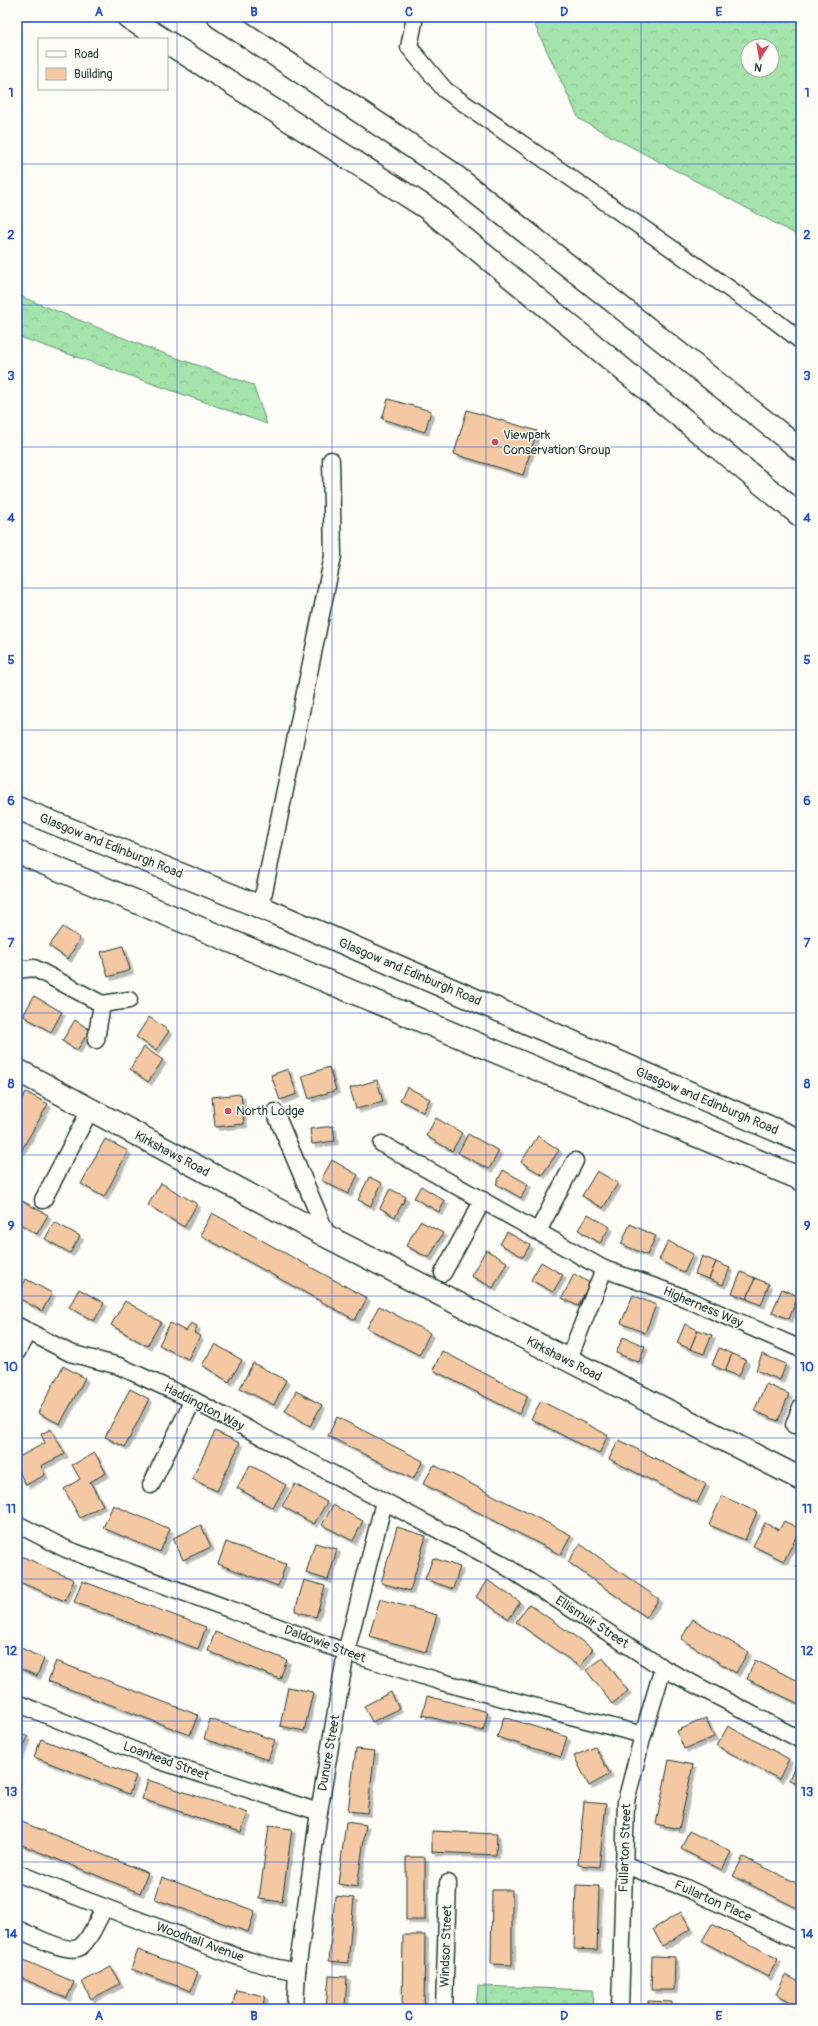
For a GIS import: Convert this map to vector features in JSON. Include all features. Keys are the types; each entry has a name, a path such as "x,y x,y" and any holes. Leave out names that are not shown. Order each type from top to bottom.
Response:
{"main road":[{"path":"128,17 160,38"},
{"path":"219,17 450,172 801,450"},
{"path":"168,43 427,208 801,516"},
{"name":"Glasgow and Edinburgh Road","path":"17,808 258,906 801,1141"},
{"path":"17,852 801,1179"},
{"name":"Kirkshaws Road","path":"17,1070 328,1237 801,1479"}],"street":[{"path":"415,17 409,47 445,90 771,317 801,341"},
{"path":"258,906 264,892 333,556 331,460"},
{"path":"17,970 34,968 102,1004 129,1000"},
{"path":"96,1040 102,1004"},
{"path":"43,1200 90,1110"},
{"path":"275,1112 328,1237"},
{"name":"Higherness Way","path":"382,1144 604,1269 675,1294 801,1349"},
{"path":"538,1231 575,1161"},
{"path":"443,1273 483,1200"},
{"path":"568,1361 604,1269"},
{"name":"Haddington Way","path":"17,1352 23,1328 70,1353 119,1366 193,1400 384,1502"},
{"path":"151,1485 193,1400"},
{"path":"794,1425 801,1407"},
{"name":"Dunure Street","path":"295,2009 297,1971 319,1812 346,1652 384,1502"},
{"name":"Ellismuir Street","path":"384,1502 499,1562 663,1668 801,1740"},
{"name":"Daldowie Street","path":"17,1524 66,1549 346,1652 445,1683 643,1735"},
{"name":"Fullarton Street","path":"620,2009 624,1940 623,1864 626,1801 643,1735 663,1668"},
{"name":"Loanhead Street","path":"17,1703 160,1761 319,1812"},
{"name":"Fullarton Place","path":"623,1864 686,1888 801,1942"},
{"name":"Woodhall Avenue","path":"17,1873 104,1908 234,1955 279,1969 297,1971"},
{"name":"Windsor Street","path":"444,2009 448,1883"},
{"path":"17,1929 61,1947 73,1950 80,1947 86,1941 104,1908"}],"green space":[{"path":"531,17 801,17 801,237 579,119"},
{"path":"17,295 146,347 253,385 267,424 17,336"},
{"path":"478,1986 593,1990 592,2009 476,2009"}],"building":[{"path":"388,399 431,411 425,432 382,419"},
{"name":"Viewpark Conservation Group","path":"467,410 537,431 523,475 454,454"},
{"path":"63,927 80,938 68,959 49,946"},
{"path":"123,946 130,970 108,977 101,952"},
{"path":"34,996 62,1012 51,1032 23,1016"},
{"path":"149,1017 169,1031 156,1050 136,1037"},
{"path":"75,1020 90,1030 77,1050 62,1041"},
{"path":"144,1047 163,1060 148,1082 130,1069"},
{"path":"329,1067 336,1090 309,1099 302,1076"},
{"path":"288,1069 297,1094 280,1100 271,1075"},
{"path":"377,1080 383,1102 356,1109 350,1088"},
{"path":"407,1087 430,1099 423,1112 400,1100"},
{"path":"26,1092 48,1104 21,1151 17,1149 17,1107"},
{"name":"North Lodge","path":"241,1094 244,1124 215,1127 212,1097"},
{"path":"436,1118 462,1133 452,1151 426,1136"},
{"path":"333,1126 335,1141 312,1144 310,1129"},
{"path":"468,1134 499,1151 489,1169 458,1153"},
{"path":"538,1136 559,1150 542,1175 521,1162"},
{"path":"105,1139 128,1151 104,1197 81,1184"},
{"path":"332,1160 358,1175 348,1194 321,1180"},
{"path":"503,1170 528,1184 521,1198 496,1184"},
{"path":"597,1171 618,1183 603,1208 582,1196"},
{"path":"369,1177 382,1183 371,1206 358,1200"},
{"path":"161,1183 197,1204 184,1227 148,1205"},
{"path":"421,1186 445,1201 439,1212 414,1198"},
{"path":"390,1189 406,1197 395,1217 380,1208"},
{"path":"17,1198 48,1215 37,1234 17,1222"},
{"path":"212,1213 367,1298 355,1320 200,1235"},
{"path":"588,1214 610,1227 600,1243 578,1230"},
{"path":"420,1221 443,1233 429,1258 406,1246"},
{"path":"54,1222 80,1236 70,1253 45,1239"},
{"path":"630,1224 656,1236 647,1255 621,1244"},
{"path":"507,1232 530,1245 523,1257 500,1244"},
{"path":"668,1241 693,1254 684,1273 659,1260"},
{"path":"486,1250 507,1262 493,1288 471,1276"},
{"path":"702,1256 716,1262 709,1279 695,1274"},
{"path":"541,1262 563,1275 553,1292 531,1280"},
{"path":"716,1262 730,1268 723,1285 709,1279"},
{"path":"741,1272 755,1278 747,1299 732,1293"},
{"path":"574,1274 590,1283 578,1306 562,1298"},
{"path":"755,1278 769,1284 761,1305 747,1299"},
{"path":"26,1279 52,1293 42,1311 17,1297"},
{"path":"79,1289 104,1303 94,1321 69,1307"},
{"path":"782,1289 798,1296 789,1319 772,1312"},
{"path":"633,1295 656,1305 645,1333 621,1323"},
{"path":"125,1301 161,1322 147,1346 111,1325"},
{"path":"379,1306 430,1333 419,1355 367,1328"},
{"path":"170,1323 186,1331 191,1323 197,1326 194,1333 200,1336 188,1359 159,1345"},
{"path":"685,1324 698,1330 690,1349 677,1343"},
{"path":"698,1330 712,1335 704,1354 690,1349"},
{"path":"623,1337 645,1346 639,1362 616,1353"},
{"path":"215,1344 242,1360 229,1382 202,1365"},
{"path":"719,1348 732,1354 725,1371 712,1365"},
{"path":"442,1351 528,1396 519,1414 433,1370"},
{"path":"732,1354 746,1360 739,1376 725,1371"},
{"path":"762,1354 786,1364 780,1380 756,1370"},
{"path":"253,1363 286,1380 274,1405 240,1388"},
{"path":"63,1366 85,1378 60,1424 38,1413"},
{"path":"766,1384 789,1394 778,1421 754,1411"},
{"path":"130,1389 149,1399 125,1447 105,1437"},
{"path":"296,1391 322,1405 310,1426 285,1411"},
{"path":"541,1401 608,1435 599,1454 531,1419"},
{"path":"337,1417 423,1461 413,1479 328,1436"},
{"path":"51,1429 65,1454 41,1466 45,1475 26,1485 17,1468 17,1458 45,1443 41,1434"},
{"path":"215,1431 240,1443 217,1491 192,1479"},
{"path":"619,1440 706,1484 697,1503 609,1459"},
{"path":"95,1453 106,1473 90,1482 103,1505 80,1518 64,1489 80,1479 72,1465"},
{"path":"250,1465 286,1485 273,1508 237,1488"},
{"path":"434,1465 571,1535 561,1555 423,1484"},
{"path":"295,1484 327,1502 314,1524 282,1506"},
{"path":"722,1496 757,1512 745,1540 709,1525"},
{"path":"113,1505 170,1529 160,1552 103,1528"},
{"path":"333,1505 363,1521 353,1541 322,1525"},
{"path":"784,1521 800,1529 784,1561 753,1546 765,1523 779,1530"},
{"path":"201,1525 211,1547 183,1560 173,1538"},
{"path":"397,1527 426,1536 410,1591 381,1583"},
{"path":"226,1542 286,1564 278,1586 218,1564"},
{"path":"315,1543 337,1549 328,1580 306,1573"},
{"path":"580,1544 659,1599 646,1617 568,1562"},
{"path":"17,1554 74,1580 65,1601 17,1581"},
{"path":"433,1558 460,1567 453,1589 425,1579"},
{"path":"801,1558 801,1570 796,1567"},
{"path":"304,1580 325,1586 316,1617 295,1611"},
{"path":"487,1580 520,1602 509,1619 476,1597"},
{"path":"82,1581 206,1627 198,1649 74,1602"},
{"path":"380,1599 437,1615 426,1652 369,1636"},
{"path":"529,1604 593,1649 580,1667 516,1622"},
{"path":"693,1619 748,1652 736,1673 681,1639"},
{"path":"215,1632 287,1660 280,1679 208,1651"},
{"path":"17,1646 44,1659 37,1676 17,1667"},
{"path":"603,1658 628,1691 612,1704 586,1670"},
{"path":"755,1660 801,1682 801,1705 747,1679"},
{"path":"56,1661 198,1715 190,1735 48,1681"},
{"path":"288,1687 313,1692 304,1731 280,1726"},
{"path":"391,1692 399,1709 372,1722 364,1706"},
{"path":"427,1696 488,1712 483,1731 422,1715"},
{"path":"504,1717 567,1737 561,1757 497,1737"},
{"path":"706,1718 714,1737 684,1749 677,1731"},
{"path":"210,1719 275,1740 268,1760 204,1739"},
{"path":"728,1726 789,1759 779,1779 717,1746"},
{"path":"17,1732 28,1737 19,1756 17,1755"},
{"path":"41,1739 136,1776 129,1794 34,1757"},
{"path":"595,1747 610,1774 589,1786 574,1756"},
{"path":"356,1749 375,1751 367,1813 348,1811"},
{"path":"669,1760 693,1765 679,1829 656,1824"},
{"path":"796,1763 801,1765 801,1785 789,1780"},
{"path":"148,1780 248,1813 241,1832 142,1799"},
{"path":"584,1802 606,1804 599,1867 578,1865"},
{"path":"17,1820 148,1873 140,1893 17,1843"},
{"path":"346,1822 366,1825 357,1887 338,1884"},
{"path":"269,1826 292,1829 282,1902 259,1899"},
{"path":"432,1831 497,1834 496,1855 432,1852"},
{"path":"689,1831 731,1852 722,1870 681,1849"},
{"path":"406,1857 425,1857 425,1920 406,1920"},
{"path":"743,1857 801,1885 799,1909 733,1876"},
{"path":"162,1877 255,1911 248,1932 155,1899"},
{"path":"576,1885 599,1886 597,1950 574,1949"},
{"path":"492,1890 512,1890 512,1965 491,1964"},
{"path":"335,1896 354,1898 348,1963 329,1961"},
{"path":"681,1912 691,1929 662,1946 653,1929"},
{"path":"712,1924 778,1959 768,1977 702,1941"},
{"path":"403,1935 425,1935 424,2008 402,2007"},
{"path":"138,1950 198,1972 191,1991 131,1969"},
{"path":"652,1956 675,1957 674,1990 651,1990"},
{"path":"17,1957 74,1982 67,1998 17,1976"},
{"path":"111,1967 120,1984 91,1999 82,1982"},
{"path":"786,1975 801,1983 801,2007 776,1994"},
{"path":"329,1976 347,1977 345,2008 326,2007"},
{"path":"236,1990 265,1996 262,2009 232,2009"},
{"path":"648,2001 672,2002 672,2009 648,2009"}],"place":[{"name":"Viewpark Conservation Group","path":"495,442"},
{"name":"North Lodge","path":"228,1111"}]}
